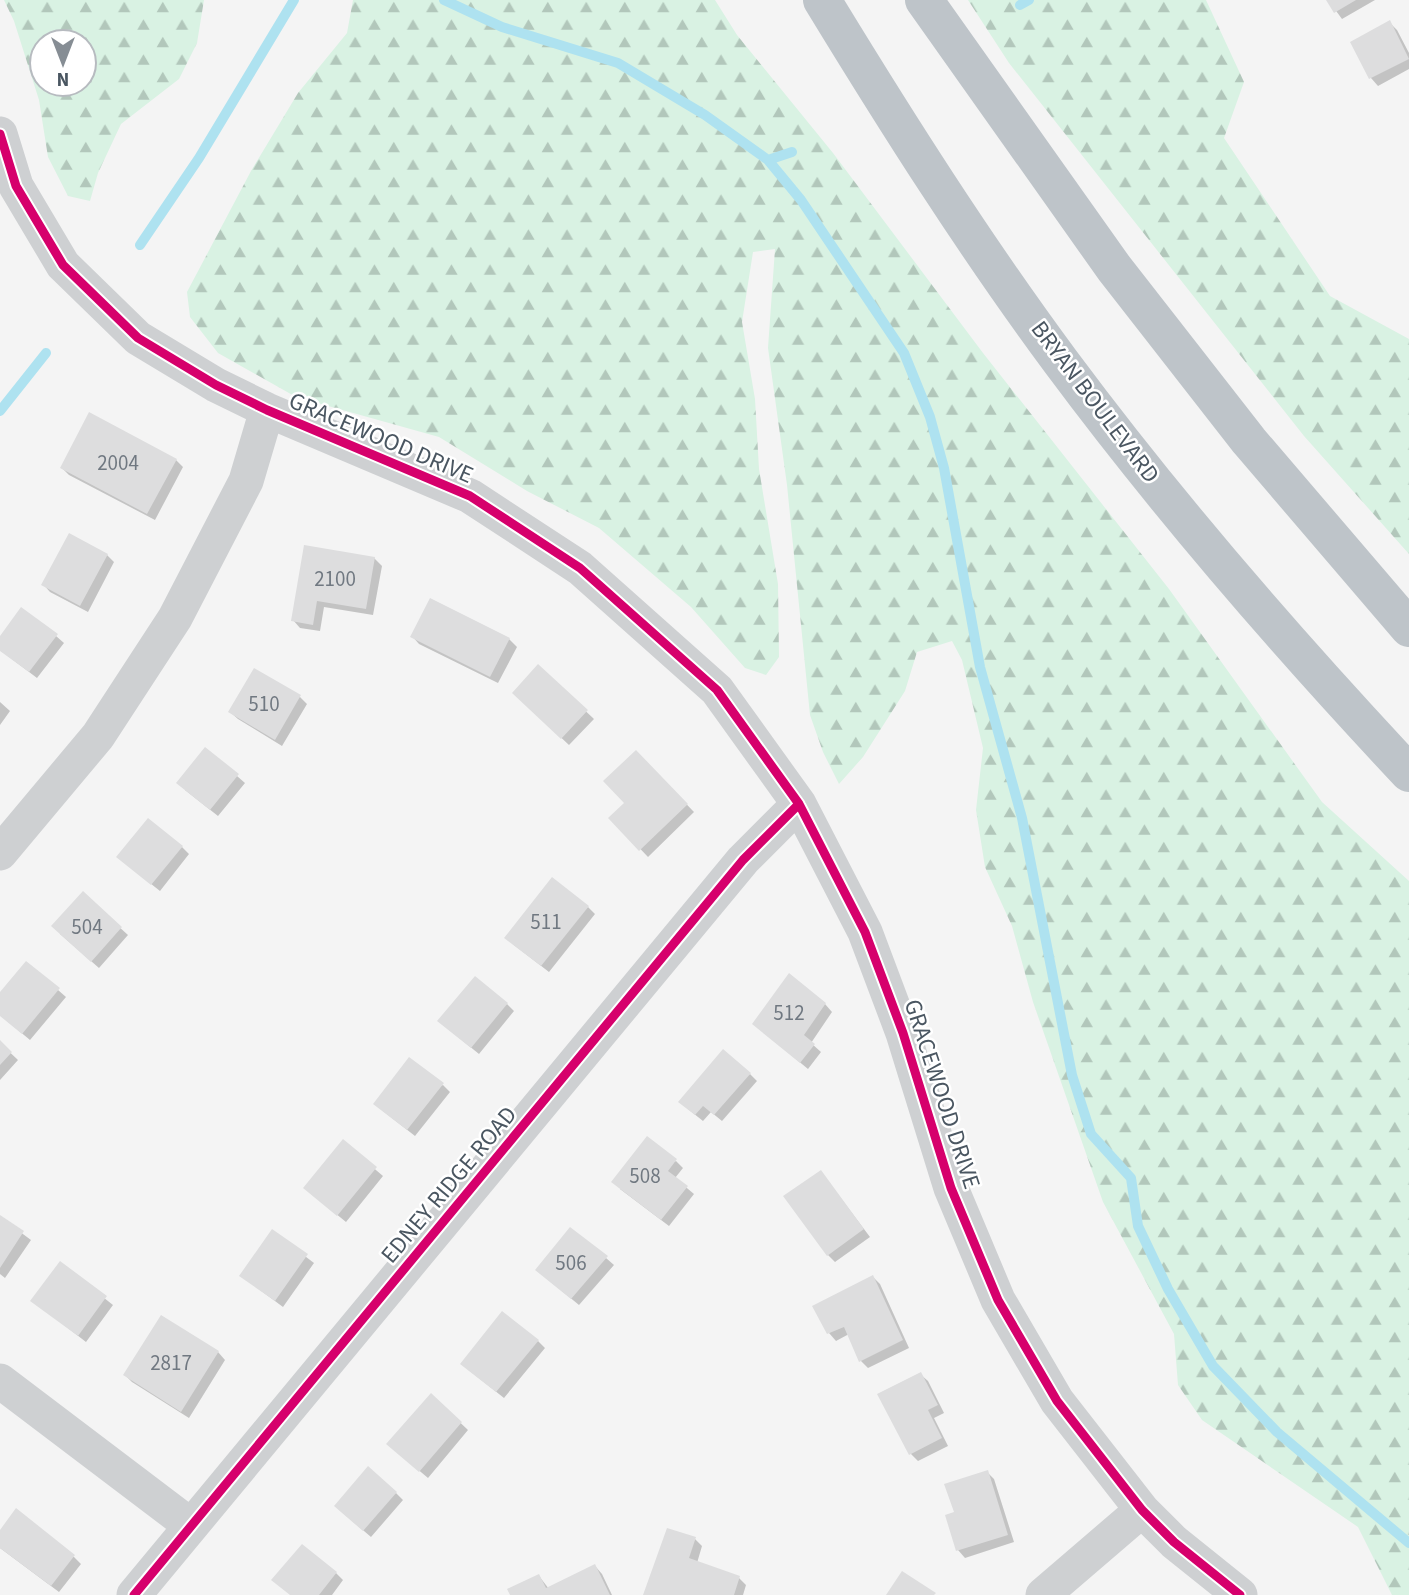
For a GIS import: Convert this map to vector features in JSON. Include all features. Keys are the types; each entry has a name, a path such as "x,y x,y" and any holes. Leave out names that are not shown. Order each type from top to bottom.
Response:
{"highway":[{"name":"BRYAN BOULEVARD","path":"822,0 968,229 1060,361 1137,460 1291,646 1409,773"},
{"path":"924,0 1115,268 1249,441 1409,628"}],"street":[{"name":"GRACEWOOD DRIVE","path":"0,134 16,186 62,265 138,338 216,385 267,410 470,496 580,568 716,690 799,804 865,932 902,1033 951,1188 998,1300 1057,1401 1142,1510 1174,1542 1240,1595"},
{"path":"0,853 98,736 175,618 246,481 267,410"},
{"name":"EDNEY RIDGE ROAD","path":"134,1595 743,860 799,804"},
{"path":"0,1381 190,1525"},
{"path":"1042,1595 1142,1510"}],"green space":[{"path":"4,0 204,0 197,43 179,79 121,124 98,173 90,201 68,196 48,157 38,98 98,98 98,28 28,28 28,65 14,21"},
{"path":"353,0 715,0 737,35 833,153 983,353 1169,589 1322,802 1409,881 1409,1595 1392,1595 1358,1527 1202,1420 1178,1385 1174,1334 1103,1202 1033,1002 1012,926 985,867 976,810 983,748 962,660 952,641 917,652 905,691 863,757 839,784 823,752 810,715 787,485 768,348 775,249 753,252 742,322 755,399 759,469 778,584 779,657 766,675 745,668 691,607 599,528 527,491 439,437 296,397 218,353 190,317 187,292 251,171 298,93 347,33"},
{"path":"968,0 1206,0 1244,82 1224,138 1330,296 1409,339 1409,554 1304,436 1009,63"}],"building":[{"path":"1326,0 1356,0 1334,13"},
{"path":"1390,20 1409,59 1369,79 1350,42"},
{"path":"89,412 177,459 147,514 60,468"},
{"path":"69,533 108,554 80,606 41,585"},
{"path":"304,545 375,557 366,609 317,601 313,625 291,621"},
{"path":"430,598 510,638 490,677 410,637"},
{"path":"21,607 58,634 29,672 0,651 0,636"},
{"path":"538,664 588,710 561,739 512,693"},
{"path":"254,668 301,695 275,740 228,712"},
{"path":"205,747 239,774 210,810 176,783"},
{"path":"636,750 688,804 639,851 608,818 624,803 603,781"},
{"path":"148,818 183,846 151,885 116,857"},
{"path":"552,877 589,906 541,966 504,938"},
{"path":"83,891 122,927 91,962 51,926"},
{"path":"26,961 60,988 22,1034 0,1016 0,992"},
{"path":"789,973 826,1003 804,1035 815,1044 800,1063 752,1024"},
{"path":"475,976 508,1003 471,1048 437,1021"},
{"path":"0,1040 12,1052 0,1065"},
{"path":"723,1049 751,1073 714,1115 703,1106 695,1115 678,1102"},
{"path":"409,1057 444,1083 407,1130 373,1104"},
{"path":"647,1136 677,1159 668,1171 688,1186 661,1220 611,1182"},
{"path":"343,1139 377,1167 337,1216 303,1188"},
{"path":"821,1170 864,1229 827,1256 783,1196"},
{"path":"0,1215 24,1231 0,1268"},
{"path":"570,1227 608,1256 571,1299 535,1270"},
{"path":"272,1229 308,1254 275,1301 239,1276"},
{"path":"60,1261 107,1296 78,1336 30,1301"},
{"path":"873,1275 903,1340 859,1362 844,1327 827,1334 812,1306"},
{"path":"502,1311 539,1340 496,1392 460,1364"},
{"path":"161,1315 219,1351 181,1412 123,1375"},
{"path":"921,1372 938,1405 928,1410 942,1438 909,1455 877,1394"},
{"path":"431,1393 462,1422 419,1472 386,1444"},
{"path":"368,1466 397,1492 363,1531 334,1506"},
{"path":"988,1470 1008,1535 956,1551 945,1515 954,1512 944,1484"},
{"path":"16,1508 75,1555 51,1586 0,1548 0,1530"},
{"path":"667,1528 696,1537 689,1558 740,1576 734,1595 643,1595"},
{"path":"302,1544 337,1572 319,1595 290,1595 271,1580"},
{"path":"595,1564 610,1595 510,1595 507,1589 539,1574 546,1588"},
{"path":"902,1571 936,1593 886,1595"}],"waterway":[{"path":"140,245 199,158 294,0"},
{"path":"444,0 502,27 618,63 705,115 768,160 801,200 904,353 930,417 944,468 980,667 1022,818 1072,1075 1091,1134 1131,1178 1138,1226 1168,1289 1213,1366 1277,1432 1409,1543"},
{"path":"1020,5 1029,0"},
{"path":"768,160 792,152"},
{"path":"0,411 46,353"}],"cycle path":[{"path":"0,134 16,186 63,265 138,338 216,385 267,410 470,496 580,568 717,690 799,804 865,932 903,1033 951,1188 998,1300 1057,1401 1142,1510 1174,1542 1240,1595"},
{"path":"134,1595 743,860 799,804"}]}
